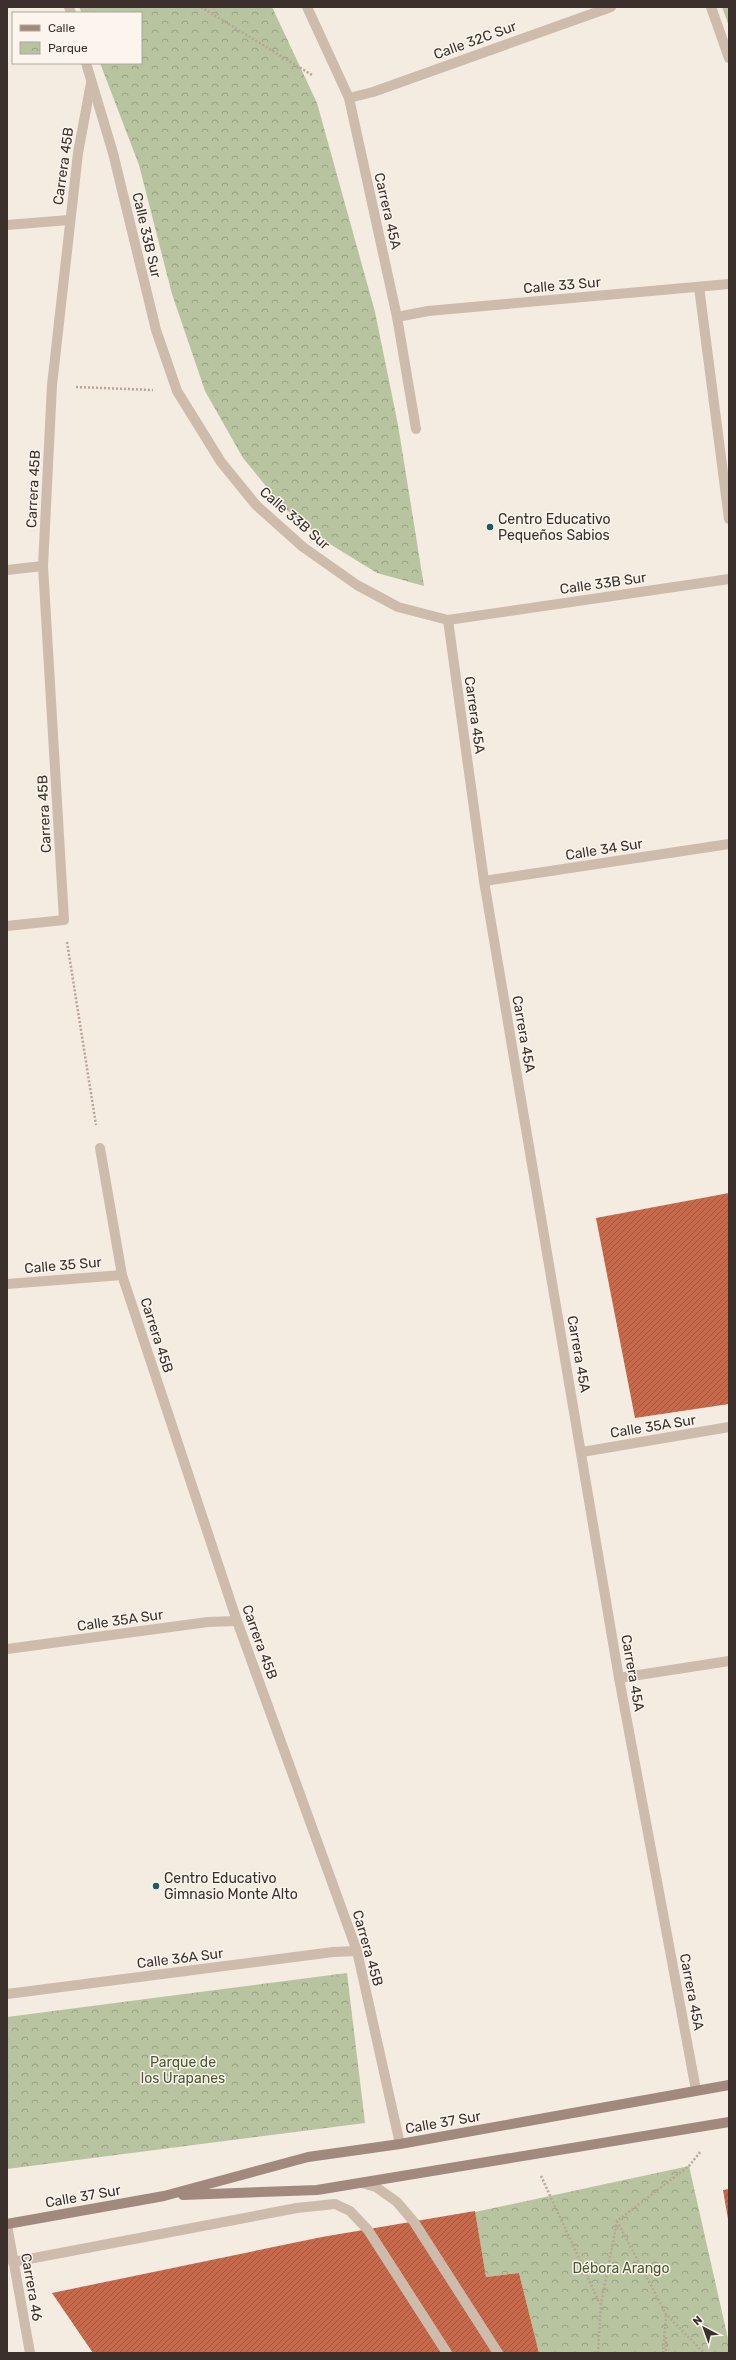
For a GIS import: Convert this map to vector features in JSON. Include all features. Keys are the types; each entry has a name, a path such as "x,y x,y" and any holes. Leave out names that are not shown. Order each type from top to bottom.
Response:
{"main road":[{"name":"Calle 37 Sur","path":"7,2224 164,2196 308,2157 400,2144 729,2085"},
{"name":"Calle 37 Sur","path":"164,2196 317,2190 729,2122"}],"street":[{"name":"Carrera 45A","path":"307,7 348,98 397,316 416,429"},
{"name":"Calle 32C Sur","path":"348,98 373,92 611,7"},
{"path":"711,7 729,58"},
{"name":"Carrera 45B","path":"64,920 43,566 52,385 78,153 91,83 86,64"},
{"name":"Calle 33B Sur","path":"91,83 113,153 156,330 177,391 222,462 256,506 303,547 358,585 398,607 448,620 729,579"},
{"path":"7,225 70,220"},
{"name":"Calle 33 Sur","path":"397,316 428,311 699,288 729,284"},
{"path":"699,288 729,519"},
{"path":"7,570 43,566"},
{"name":"Carrera 45A","path":"448,620 484,881 620,1678 696,2090"},
{"name":"Calle 34 Sur","path":"484,881 729,844"},
{"path":"7,926 64,920"},
{"name":"Carrera 45B","path":"100,1148 122,1274 237,1621 357,1951 400,2144"},
{"name":"Calle 35 Sur","path":"7,1284 122,1274"},
{"name":"Calle 35A Sur","path":"582,1452 729,1428"},
{"name":"Calle 35A Sur","path":"7,1649 208,1622 237,1621"},
{"path":"620,1678 729,1661"},
{"name":"Calle 36A Sur","path":"7,1994 333,1952 357,1951"},
{"path":"362,2183 376,2187 397,2202 410,2217 498,2353"},
{"path":"10,2263 297,2208 335,2204 350,2210 368,2230 447,2353"},
{"name":"Carrera 46","path":"7,2224 10,2263 30,2353"}],"path":[{"path":"201,7 315,77"},
{"path":"52,385 177,391"},
{"path":"64,920 100,1148"},
{"path":"598,2353 601,2304 617,2221 689,2166 703,2149"},
{"path":"541,2174 601,2304"},
{"path":"617,2221 666,2314 704,2353"},
{"path":"665,2353 666,2314"}],"green space":[{"path":"79,7 272,7 317,103 375,312 398,425 424,586 377,573 325,541 284,508 243,458 205,391 172,294 139,165 100,64 142,64 142,12 82,12"},
{"path":"722,7 729,7 729,26"},
{"name":"Parque de los Urapanes","path":"347,1973 365,2123 7,2169 7,2017"},
{"name":"Débora Arango","path":"689,2166 729,2343 729,2353 539,2353 519,2273 486,2277 475,2212"}],"building":[{"path":"729,1193 729,1404 635,1418 596,1218"},
{"path":"729,2189 729,2218 728,2219 723,2190"},
{"path":"475,2211 486,2277 519,2273 539,2353 93,2353 52,2293 322,2237"}],"place":[{"name":"Centro Educativo Pequeños Sabios","path":"490,527"},
{"name":"Centro Educativo Gimnasio Monte Alto","path":"156,1886"}]}
